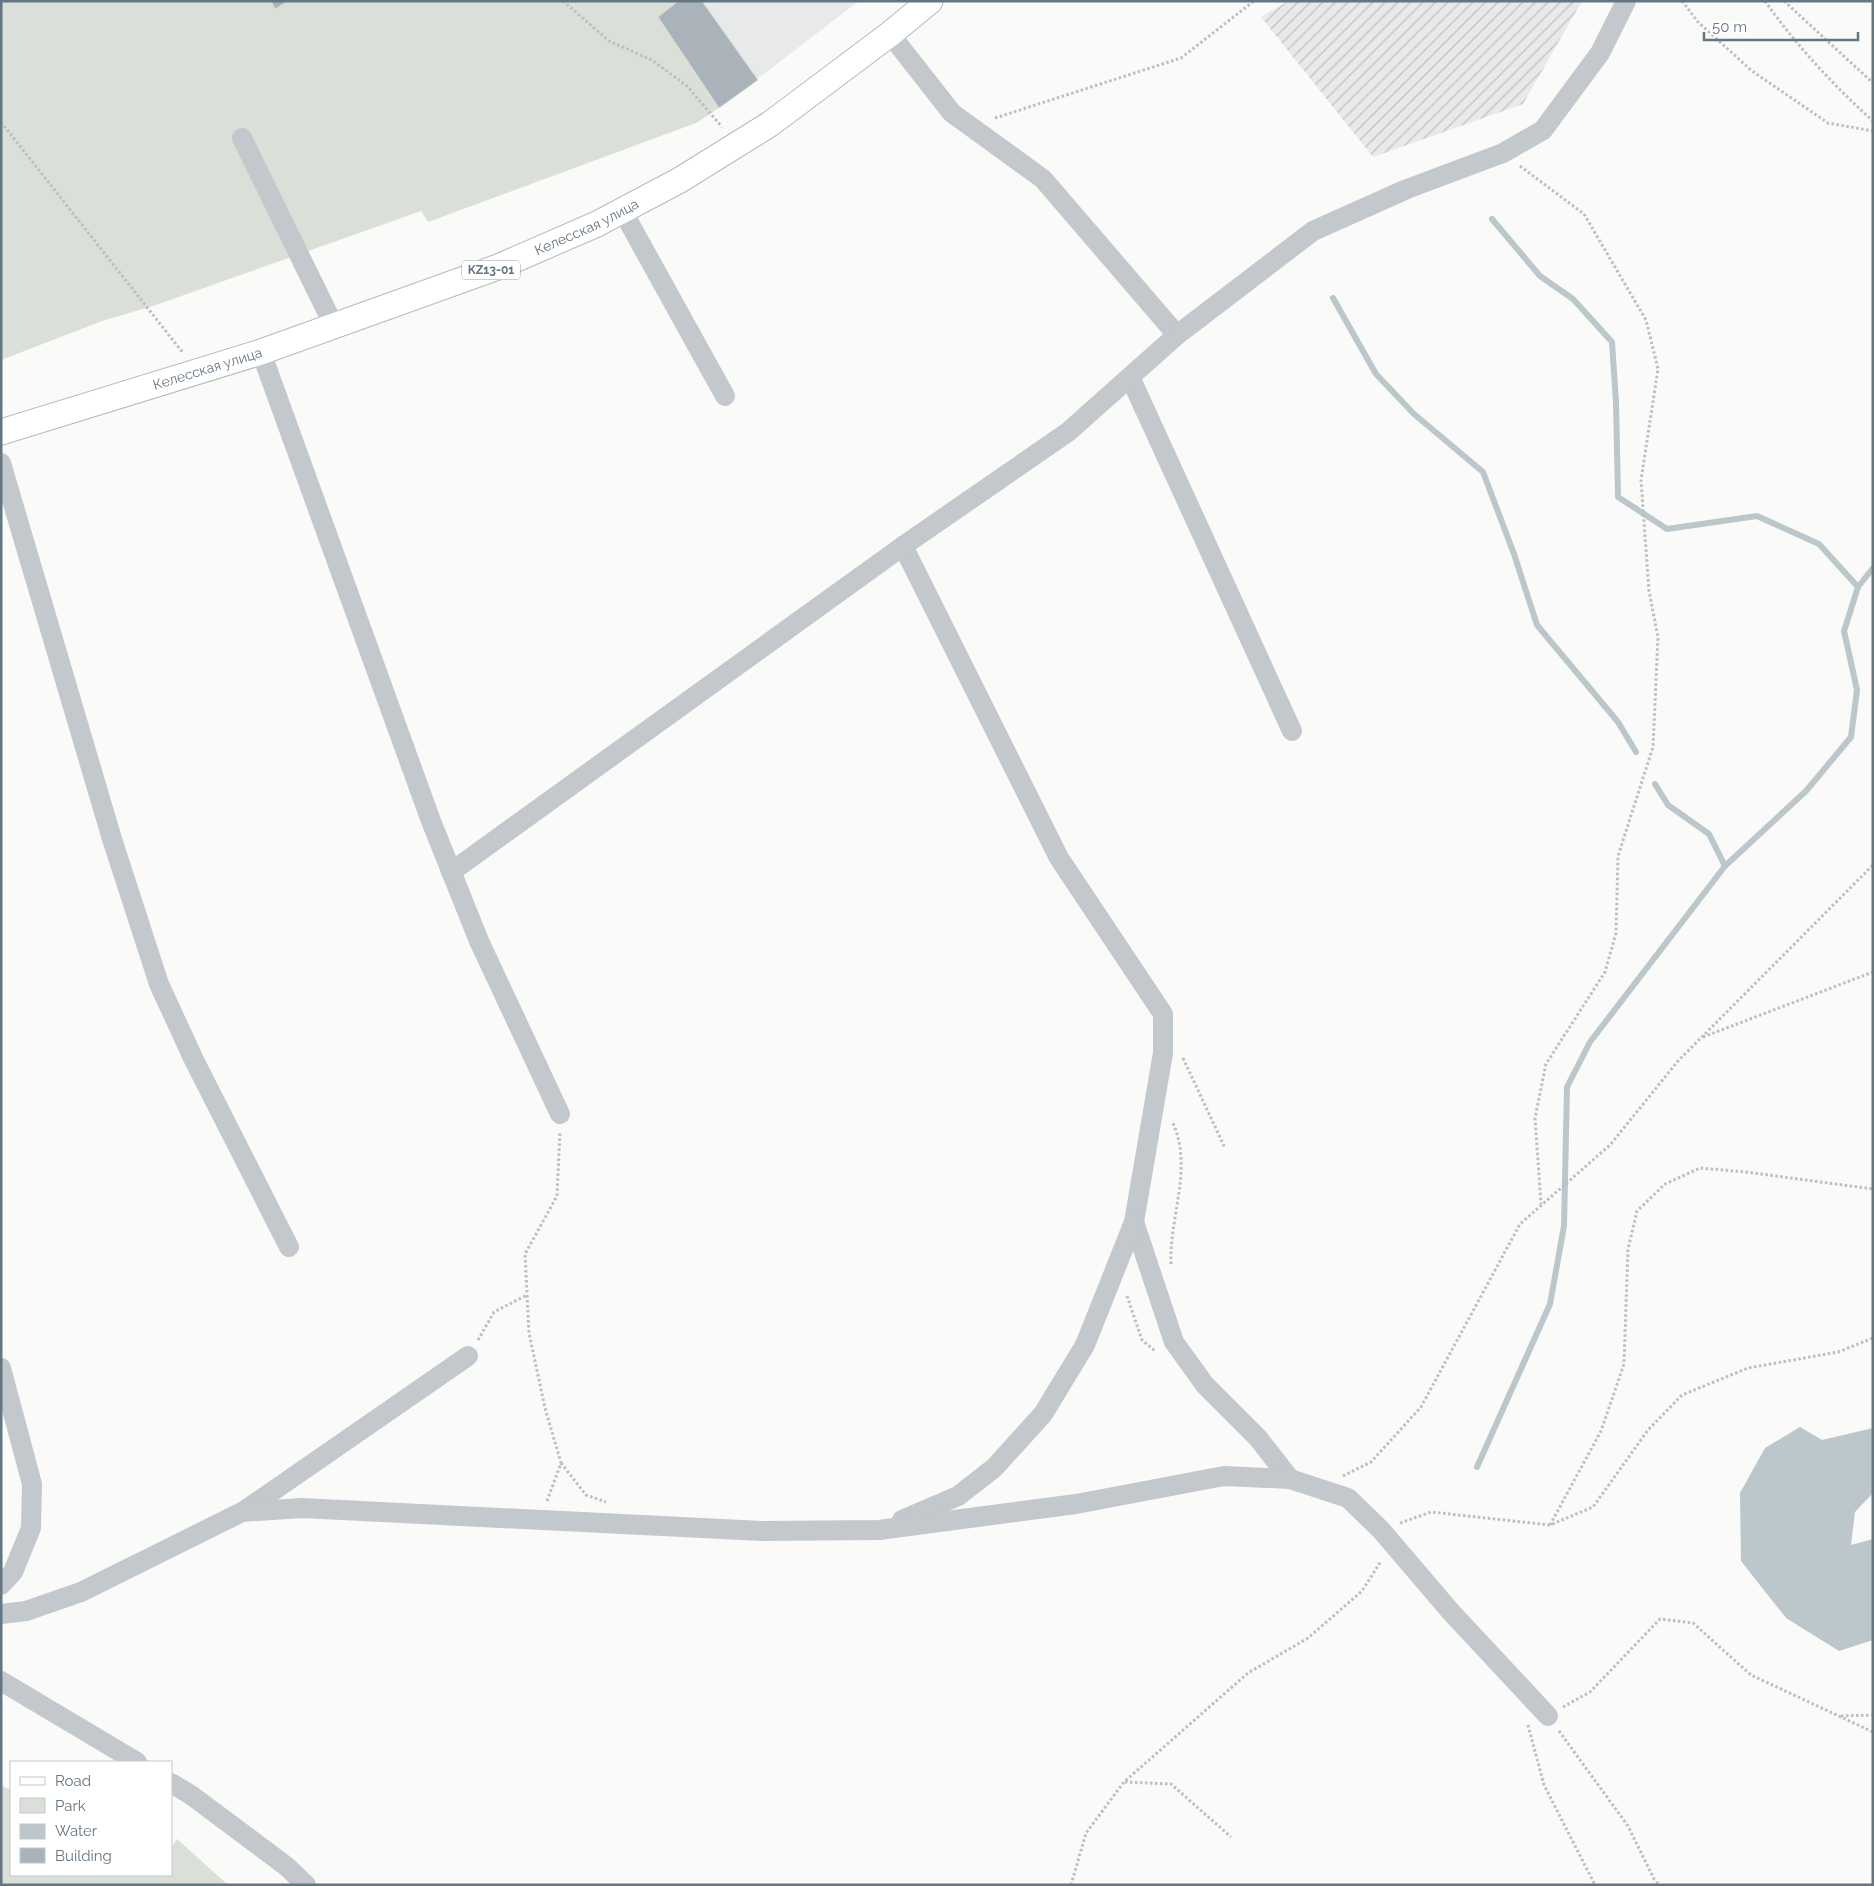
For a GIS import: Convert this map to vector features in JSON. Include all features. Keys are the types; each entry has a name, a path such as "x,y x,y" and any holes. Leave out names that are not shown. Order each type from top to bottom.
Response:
{"main road":[{"name":"Келесская улица","path":"1,432 261,352 498,267 596,224 680,180 770,124 890,34 930,1"}],"street":[{"path":"451,872 903,546 1068,432 1177,335 1314,231 1407,189 1503,153 1544,130 1600,52 1626,1"},
{"path":"890,34 952,113 1042,179 1177,335"},
{"path":"242,138 334,326"},
{"path":"622,210 725,396"},
{"path":"261,352 451,872 479,941 560,1114"},
{"path":"1130,377 1292,731"},
{"path":"1,463 112,839 159,984 194,1060 289,1247"},
{"path":"879,1530 958,1496 994,1468 1043,1414 1085,1345 1134,1222 1163,1053 1163,1014 1059,858 903,546"},
{"path":"1134,1222 1174,1342 1205,1385 1258,1438 1290,1479"},
{"path":"1,1614 26,1611 81,1592 242,1512 468,1356"},
{"path":"1,1368 32,1484 30,1528 14,1572 1,1585"},
{"path":"242,1512 302,1508 762,1531 879,1530 1076,1504 1224,1476 1290,1479 1348,1498 1387,1536 1451,1612 1548,1716"},
{"path":"1,1681 134,1761"},
{"path":"172,1784 191,1795 278,1860 306,1885"}],"path":[{"path":"563,1 609,41 652,60 686,86 738,144"},
{"path":"970,126 1181,58 1254,1"},
{"path":"1682,1 1698,22 1752,71 1828,123 1873,131"},
{"path":"1765,1 1782,26 1839,91 1873,121"},
{"path":"1784,1 1873,83"},
{"path":"1,122 197,372"},
{"path":"1503,153 1584,214 1646,320 1658,369 1641,480 1649,591 1658,637 1653,747 1618,856 1616,933 1605,972 1546,1064 1535,1118 1541,1204"},
{"path":"1318,1488 1371,1462 1422,1407 1520,1224 1610,1145 1678,1061 1873,865"},
{"path":"1701,1038 1873,972"},
{"path":"1179,1050 1225,1148"},
{"path":"538,1520 560,1463 545,1408 529,1333 525,1254 557,1196 560,1114"},
{"path":"1171,1267 1170,1248 1181,1185 1179,1135 1172,1120"},
{"path":"1550,1525 1601,1431 1624,1364 1628,1249 1637,1211 1665,1184 1700,1168 1746,1172 1873,1189"},
{"path":"468,1356 494,1312 527,1295"},
{"path":"1070,1885 1086,1834 1124,1782 1248,1673 1308,1638 1362,1590 1387,1536 1431,1512 1550,1525 1593,1507 1648,1430 1682,1395 1748,1368 1838,1352 1873,1338"},
{"path":"1658,1885 1628,1826 1548,1716 1590,1692 1660,1619 1693,1623 1751,1675 1873,1732"},
{"path":"1840,1716 1873,1715"},
{"path":"1526,1720 1544,1785 1596,1885"},
{"path":"1124,1782 1171,1784 1231,1838"}],"shaded area":[{"path":"678,1 859,1 719,108 658,17"},
{"path":"1288,1 1582,1 1523,104 1373,157 1261,17"}],"green space":[{"path":"1,1 678,1 658,17 719,108 696,123 428,222 421,211 156,305 102,321 1,360"},
{"path":"1,1785 10,1790 10,1876 172,1876 172,1846 177,1839 228,1885 1,1885"}],"water":[{"path":"1800,1427 1822,1440 1873,1428 1873,1493 1855,1512 1851,1545 1873,1539 1873,1640 1839,1651 1786,1618 1741,1561 1740,1493 1765,1448"}],"building":[{"path":"271,1 288,1 275,9"},
{"path":"678,1 702,1 758,80 719,108 658,17"}],"waterway":[{"path":"1492,219 1540,276 1573,299 1612,342 1616,402 1618,497 1667,529 1757,516 1819,544 1858,587"},
{"path":"1333,298 1376,374 1414,414 1483,472 1514,554 1537,625 1618,722 1636,752"},
{"path":"1477,1467 1550,1304 1564,1226 1567,1087 1590,1042 1725,866 1806,791 1851,737 1857,690 1844,631 1858,587 1873,568"},
{"path":"1655,784 1668,805 1709,834 1725,866"}]}
